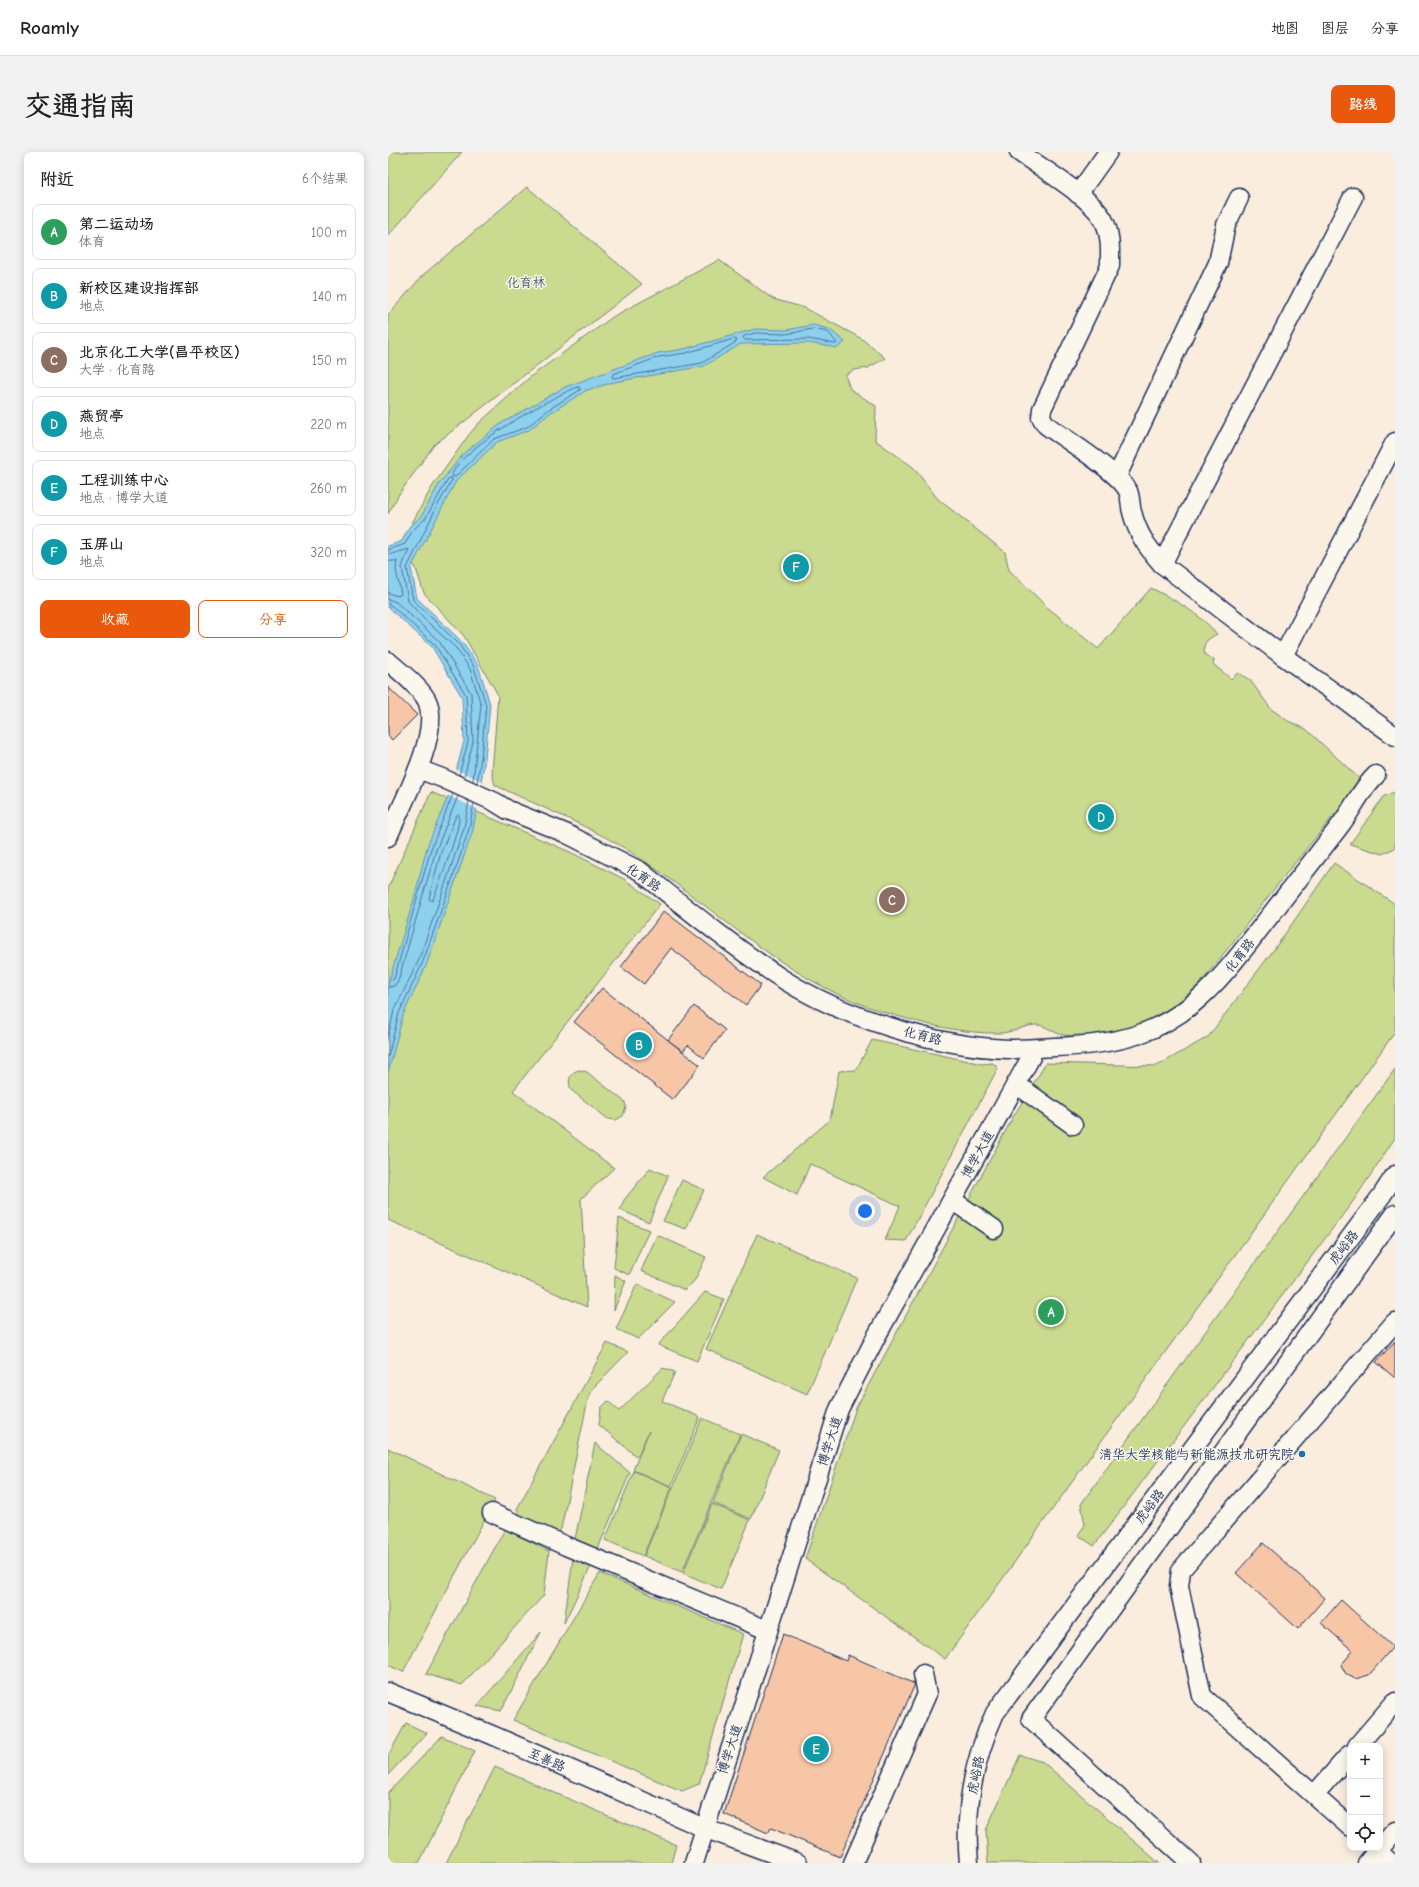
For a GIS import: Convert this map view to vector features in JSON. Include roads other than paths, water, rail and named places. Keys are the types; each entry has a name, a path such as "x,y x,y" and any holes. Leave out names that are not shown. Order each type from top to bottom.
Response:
{"street":[{"path":"1019,152 1093,206 1105,223 1110,244 1110,266 1042,409 1041,417 1046,425 1117,476 1128,492 1131,510 1143,541 1162,564 1283,656 1395,736"},
{"path":"1078,194 1108,152"},
{"path":"1162,564 1353,197"},
{"path":"1117,476 1218,263 1226,225 1239,198"},
{"path":"1283,656 1395,442"},
{"path":"388,661 420,691 428,701 430,714 430,726 418,770 388,837"},
{"name":"化育路","path":"418,770 442,778 492,800 508,810 564,833 640,872 717,932 783,979 844,1010 876,1023 967,1045 1008,1049 1087,1046 1115,1042 1137,1035 1170,1020 1206,992 1240,954 1341,824 1369,781 1376,775"},
{"name":"博学大道","path":"694,1863 767,1630 839,1409 876,1337 1031,1057 1033,1048"},
{"path":"1016,1084 1073,1125"},
{"name":"虎峪路","path":"969,1863 966,1835 972,1784 982,1742 995,1713 1382,1195 1395,1175"},
{"path":"952,1200 994,1229"},
{"path":"1191,1863 1031,1719 1395,1214"},
{"path":"1347,1824 1202,1696 1179,1586 1181,1570 1395,1322"},
{"path":"492,1513 566,1546 767,1630"},
{"path":"853,1863 927,1694 923,1674"},
{"name":"至善路","path":"388,1692 492,1735 704,1828 798,1863"},
{"path":"1360,1743 1395,1702"},
{"path":"1314,1795 1347,1757"},
{"path":"1391,1863 1373,1854 1395,1831"}],"water":[{"path":"813,325 829,329 845,342 837,348 809,343 741,344 704,366 614,382 587,390 550,413 529,430 497,442 456,481 411,568 417,598 462,642 478,665 490,704 485,758 473,830 426,966 403,1015 388,1073 388,984 414,899 427,847 452,787 464,741 462,697 432,647 388,607 388,546 402,541 409,527 421,517 439,484 464,453 502,423 565,387 658,353 684,349 755,329 786,330"}],"place":[{"name":"玉屏山","path":"796,567"},
{"name":"燕贸亭","path":"1101,817"},
{"name":"北京化工大学(昌平校区)","path":"892,900"},
{"name":"新校区建设指挥部","path":"639,1045"},
{"name":"第二运动场","path":"1051,1312"},
{"name":"清华大学核能与新能源技术研究院","path":"1302,1454"},
{"name":"工程训练中心","path":"816,1749"}],"park label":[{"name":"化育林","path":"526,282"}]}
